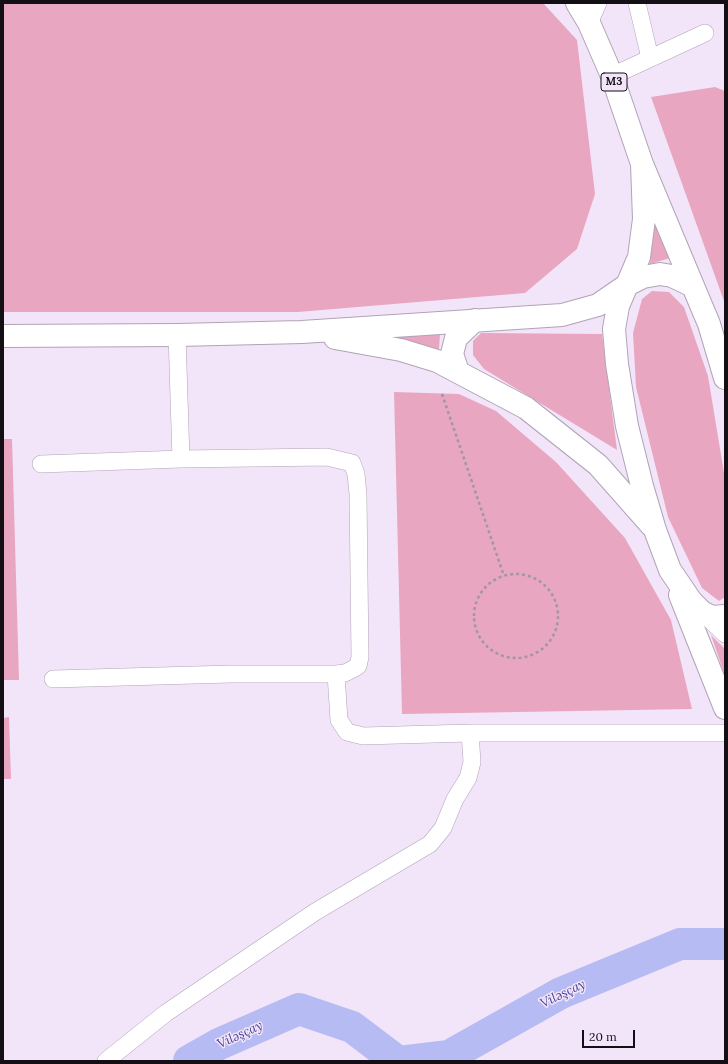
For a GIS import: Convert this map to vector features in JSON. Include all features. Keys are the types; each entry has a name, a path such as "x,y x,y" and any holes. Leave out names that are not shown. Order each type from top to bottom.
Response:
{"main road":[{"name":"M3","path":"577,3 589,23 612,76 642,164"},
{"path":"642,164 644,219 639,257 618,306 614,329 617,364 627,426 655,530 725,708"},
{"path":"642,164 709,324 725,378"},
{"path":"3,336 177,335 302,332 475,320 562,316 598,305 627,285 643,277 660,274 672,276 693,286"},
{"path":"458,372 452,354 456,338 475,320"},
{"path":"302,332 401,350 437,361 526,408 598,465 655,530"},
{"path":"670,570 691,601 702,612 712,617 725,616"}],"street":[{"path":"589,23 598,3"},
{"path":"637,3 650,58"},
{"path":"612,76 705,33"},
{"path":"177,335 181,459"},
{"path":"41,464 181,459 327,457 352,463 356,474 358,494 360,657 358,666 353,670 336,674 231,674 53,679"},
{"path":"702,612 725,634"},
{"path":"336,674 339,720 347,732 363,736 470,733 725,733"},
{"path":"106,1061 166,1013 315,912 430,844 443,828 455,799 468,778 472,762 470,733"}],"path":[{"path":"442,394 504,576"},
{"path":"518,574 533,578 545,586 553,598 557,612 556,626 550,640 540,650 527,657 513,658 499,655 486,646 478,635 474,621 475,606 481,593 491,582 504,576 518,574"}],"shaded area":[{"path":"3,3 543,3 577,40 595,194 577,249 525,293 298,312 3,312"},
{"path":"715,87 725,91 725,304 651,97"},
{"path":"654,215 670,258 650,264"},
{"path":"652,291 669,292 684,307 708,376 725,479 725,597 719,601 702,588 668,517 636,387 633,333 642,299"},
{"path":"481,333 602,334 617,450 484,369 473,355 473,341"},
{"path":"440,334 439,349 386,337"},
{"path":"394,392 459,394 496,411 556,462 625,538 671,620 692,709 402,714"},
{"path":"3,439 12,439 19,680 3,680"},
{"path":"711,635 725,649 725,676"},
{"path":"9,717 11,779 3,779 3,718"}],"waterway":[{"name":"Viləşçay","path":"407,1061 449,1056 561,993 680,944 725,944"},
{"name":"Viləşçay","path":"189,1061 219,1044 299,1009 352,1027 397,1061"}]}
